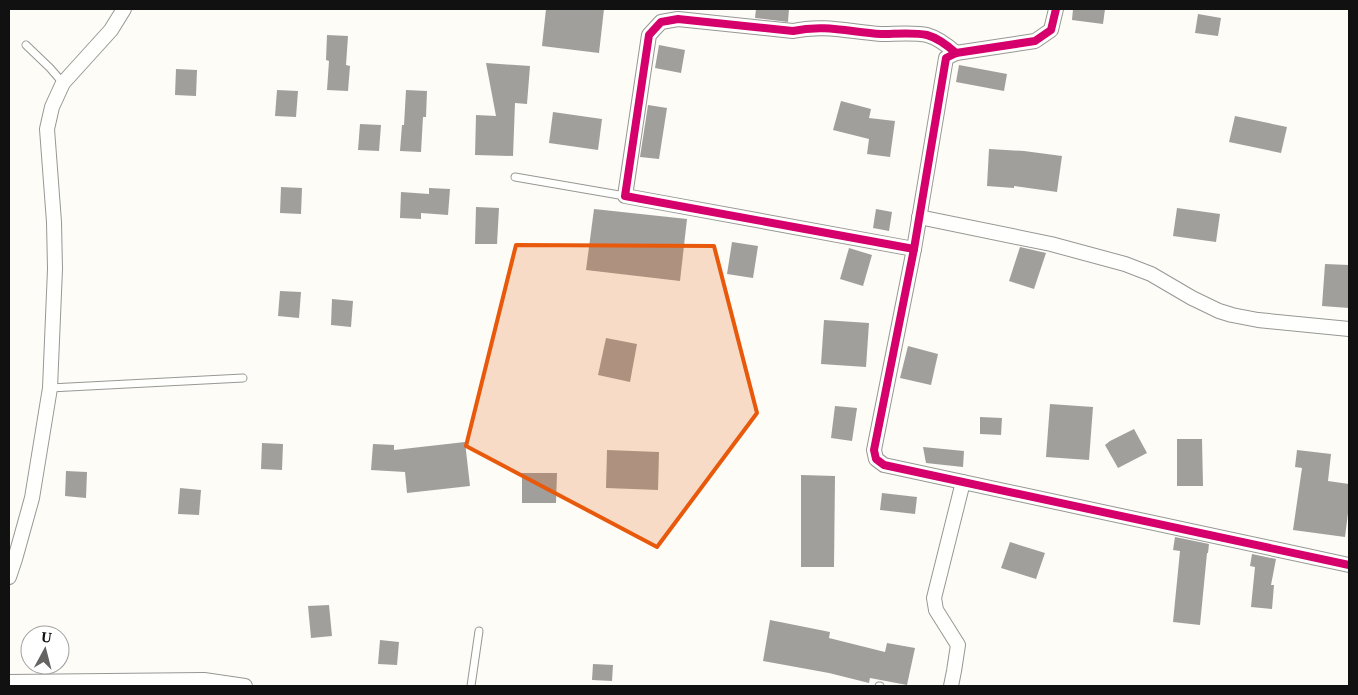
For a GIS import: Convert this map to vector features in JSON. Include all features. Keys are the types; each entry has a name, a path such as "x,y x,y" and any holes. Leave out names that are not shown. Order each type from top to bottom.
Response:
{"street":[{"path":"9,577 32,498 50,388 55,269 54,222 47,129 52,107 63,84 111,30 124,9"},
{"path":"1056,9 1051,30 1035,41 956,52 946,58 914,249 874,450 876,459 884,465 1349,565"},
{"path":"914,249 625,196 649,34 661,22 678,18 793,31 819,27 880,34 926,35 942,42 956,52"},
{"path":"919,216 1051,244 1125,264 1151,274 1205,305 1232,315 1258,320 1349,329"},
{"path":"951,686 958,645 936,610 934,598 962,482"},
{"path":"9,682 204,680 245,686"}],"lane":[{"path":"26,45 50,68 63,84"},
{"path":"515,177 625,196"},
{"path":"50,388 242,378"},
{"path":"471,686 479,631"}],"highlighted area":[{"path":"516,245 714,246 757,413 657,547 466,446"}],"building":[{"path":"546,9 604,9 599,53 542,46"},
{"path":"756,9 789,9 788,22 755,18"},
{"path":"1073,9 1105,9 1103,24 1072,20"},
{"path":"1198,14 1221,18 1218,36 1195,33"},
{"path":"327,35 348,36 346,65 350,66 348,91 327,90 329,61 326,60"},
{"path":"659,45 685,50 681,73 655,68"},
{"path":"486,63 530,66 527,104 515,103 513,156 475,155 476,115 496,116"},
{"path":"959,65 1007,74 1004,91 956,82"},
{"path":"176,69 197,70 196,96 175,95"},
{"path":"277,90 298,91 296,117 275,116"},
{"path":"406,90 427,91 426,117 423,117 421,152 400,151"},
{"path":"841,101 871,109 869,118 895,121 890,157 867,154 869,139 833,130"},
{"path":"648,105 667,108 659,159 640,157"},
{"path":"553,112 602,119 598,150 549,143"},
{"path":"1235,116 1287,127 1281,153 1229,142"},
{"path":"360,124 381,125 379,151 358,150"},
{"path":"989,149 1062,156 1057,192 1014,186 1014,188 987,186"},
{"path":"281,187 302,188 301,214 280,213"},
{"path":"429,188 450,189 448,215 421,213 421,219 400,218 401,192 429,194"},
{"path":"476,207 499,208 497,244 475,244"},
{"path":"1177,208 1220,214 1216,242 1173,236"},
{"path":"594,209 687,219 680,281 586,270"},
{"path":"876,209 892,212 889,231 873,228"},
{"path":"732,242 758,246 753,278 727,274"},
{"path":"1020,247 1046,253 1034,289 1009,281"},
{"path":"849,248 872,255 863,286 840,279"},
{"path":"1325,264 1349,265 1349,308 1322,306"},
{"path":"280,291 301,292 299,318 278,316"},
{"path":"332,299 353,301 351,327 331,325"},
{"path":"824,320 869,323 866,367 821,364"},
{"path":"606,338 637,344 630,382 598,375"},
{"path":"908,346 938,354 931,385 900,378"},
{"path":"1050,404 1093,407 1089,460 1046,457"},
{"path":"835,406 857,408 852,441 831,438"},
{"path":"980,417 1002,418 1001,435 980,434"},
{"path":"1134,429 1147,453 1118,468 1105,445"},
{"path":"1177,439 1202,439 1203,486 1177,486"},
{"path":"465,442 470,486 407,493 405,472 371,470 373,444 394,445 394,450"},
{"path":"262,443 283,444 282,470 261,469"},
{"path":"923,447 964,451 963,467 926,463"},
{"path":"607,450 659,452 658,490 606,488"},
{"path":"1297,450 1331,454 1328,481 1349,484 1349,505 1345,537 1293,530 1302,468 1295,467"},
{"path":"66,471 87,472 86,498 65,496"},
{"path":"522,473 557,473 556,503 522,503"},
{"path":"801,475 835,476 834,567 801,567"},
{"path":"180,488 201,490 199,515 178,514"},
{"path":"882,493 917,497 915,514 880,510"},
{"path":"1175,537 1209,544 1200,625 1173,622 1180,551 1173,550"},
{"path":"1010,542 1045,553 1036,579 1001,568"},
{"path":"1252,554 1276,559 1271,585 1274,585 1272,609 1251,607 1255,567 1250,566"},
{"path":"329,605 332,636 311,638 308,606"},
{"path":"770,620 830,632 829,638 885,652 887,643 915,648 907,685 870,678 869,683 829,673 763,661"},
{"path":"380,640 399,642 397,665 378,664"},
{"path":"593,664 613,665 612,681 592,680"}],"cycle path":[{"path":"1056,9 1051,30 1035,41 956,53 946,58 914,249 874,450 876,459 884,465 1349,565"},
{"path":"914,249 625,196 649,35 661,22 678,19 793,31 826,28 881,34 922,34 939,40 956,53"}]}
